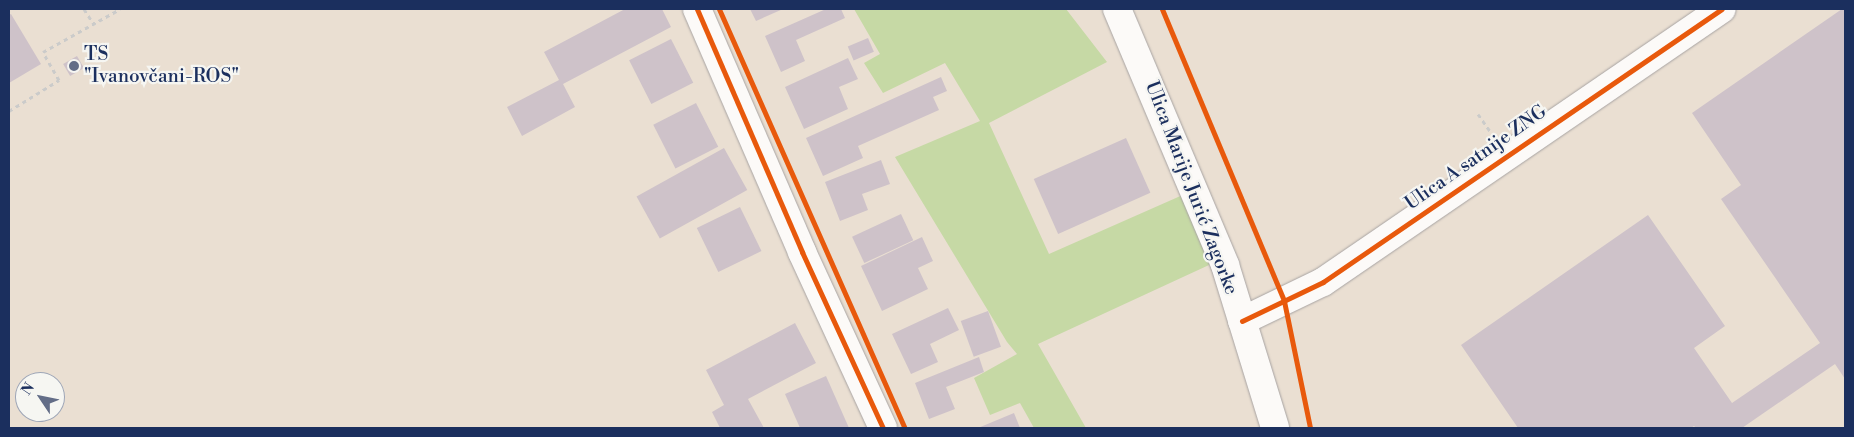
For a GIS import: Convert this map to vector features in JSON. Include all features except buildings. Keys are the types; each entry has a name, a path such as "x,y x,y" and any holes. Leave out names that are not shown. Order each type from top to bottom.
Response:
{"street":[{"path":"697,9 802,252 883,428"},
{"name":"Ulica Marije Jurić Zagorke","path":"1117,9 1225,265 1275,428"},
{"name":"Ulica A satnije ZNG","path":"1242,321 1323,282 1721,9"}],"path":[{"path":"84,9 93,23"},
{"path":"9,111 59,80 43,52 120,9"}],"green space":[{"path":"854,9 1066,9 1107,62 989,123 1049,254 1194,190 1222,259 1038,344 1086,428 1034,428 1020,403 990,415 974,378 1017,354 1007,342 895,157 980,121 945,63 883,93 864,63 880,54"}],"cycle path":[{"path":"697,9 802,252 883,428"},
{"path":"719,9 905,428"},
{"path":"1162,9 1284,301 1310,428"},
{"path":"1242,321 1323,282 1721,9"}],"place":[{"name":"TS \"Ivanovčani-ROS\"","path":"74,66"}]}
